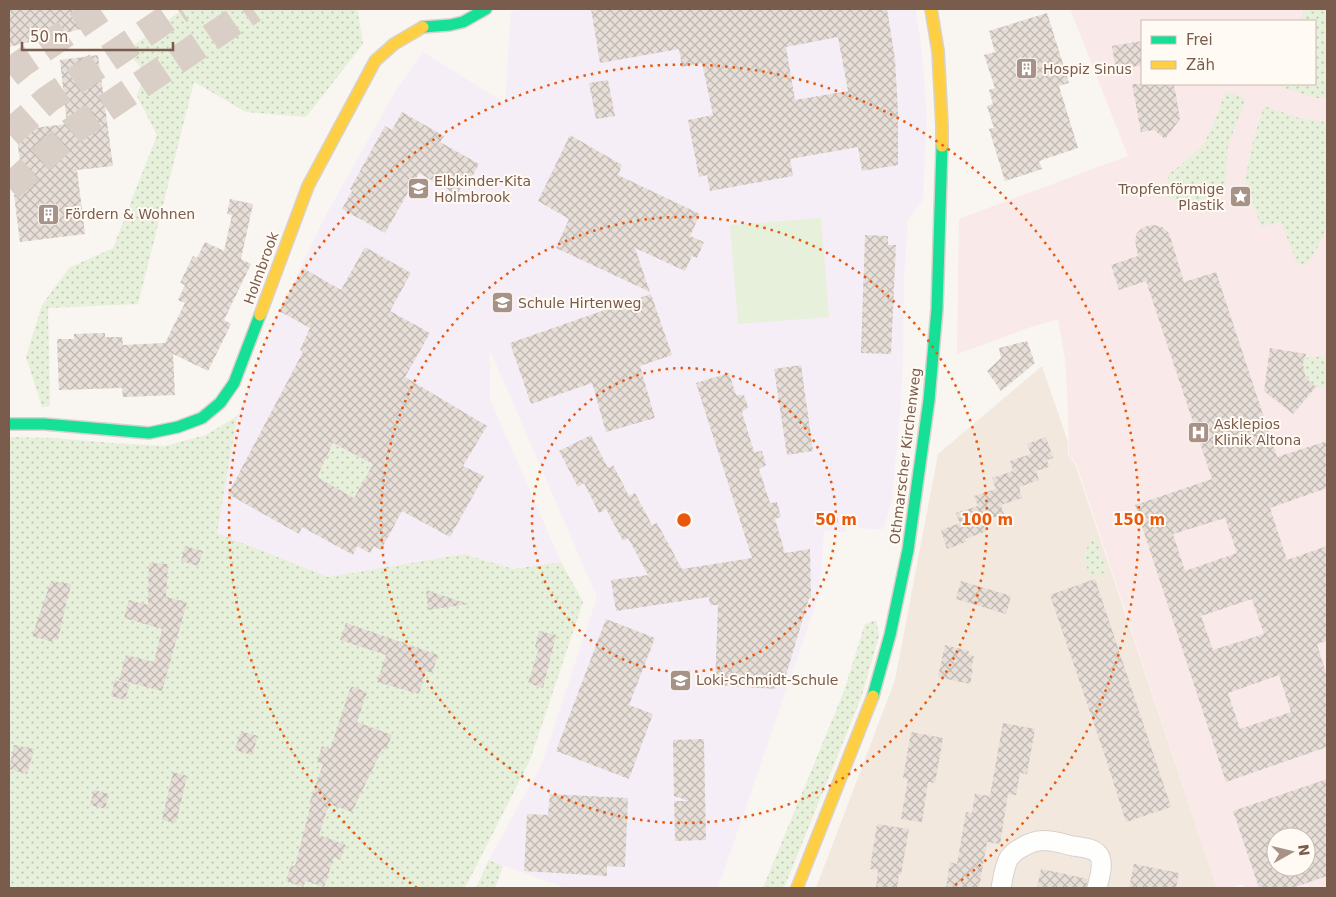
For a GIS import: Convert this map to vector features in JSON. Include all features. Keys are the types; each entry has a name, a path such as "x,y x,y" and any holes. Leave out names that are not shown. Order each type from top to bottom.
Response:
{"street":[{"name":"Holmbrook","path":"9,424 44,424 149,432 178,427 202,418 220,403 234,383 308,186 374,61 394,44 424,28 463,22 486,9"},
{"name":"Othmarscher Kirchenweg","path":"797,888 872,701 890,635 908,550 929,400 936,308 942,125 938,51 931,9"},
{"path":"1002,888 1010,857 1028,843 1038,840 1058,842 1098,853 1101,860 1101,868 1098,888"}],"shaded area":[{"path":"518,9 915,9 920,37 927,112 923,200 908,219 904,277 903,364 892,499 884,529 868,529 846,524 846,532 824,531 819,595 718,888 564,888 489,860 542,763 597,597 490,350 490,399 561,562 513,569 464,554 328,577 217,533 237,416 272,326 326,215 396,90 423,52 505,103 511,12"},
{"name":"Asklepios Klinik Altona","path":"1070,9 1327,9 1327,888 1245,888 1243,884 1229,888 1217,888 1076,463 1069,456 1065,358 1058,319 957,354 959,219 1128,156"},
{"path":"1042,366 1068,442 1068,456 1075,464 1217,888 816,888 895,680 938,454"}],"green space":[{"path":"183,9 357,9 363,44 306,117 246,112 194,82 138,304 48,308 50,406 42,407 26,357 42,305 69,268 113,248 157,135 137,96 145,72 126,51"},
{"path":"1305,9 1327,9 1327,98 1316,98 1274,85 1316,85 1316,20 1300,20"},
{"path":"1226,91 1246,99 1228,145 1225,192 1192,203 1170,199 1165,191 1169,174 1203,145"},
{"path":"1264,106 1299,118 1327,122 1327,226 1316,251 1306,265 1297,264 1281,221 1261,227 1245,180 1253,141"},
{"path":"821,218 829,317 738,324 730,225"},
{"path":"1327,356 1327,386 1316,387 1305,374 1305,358"},
{"path":"237,416 217,533 328,577 464,554 513,569 561,562 583,602 530,760 465,888 9,888 9,437 165,446 206,435"},
{"path":"333,443 373,464 354,498 317,477"},
{"path":"1095,536 1107,572 1090,577 1083,554"},
{"path":"876,620 879,636 861,698 784,888 763,888 844,691 865,624"},
{"path":"489,860 503,866 495,888 476,888"}],"building":[{"path":"9,9 93,9 97,25 9,47"},
{"path":"591,9 887,9 895,59 898,165 862,171 858,147 790,159 793,176 710,191 707,175 699,177 688,120 713,115 702,63 682,67 679,49 600,63","holes":["838,37 848,91 795,100 786,47"]},
{"path":"1047,13 1069,83 1059,86 1078,148 1039,161 1042,169 1005,181 989,129 994,128 987,106 993,104 989,90 995,88 984,55 995,52 989,31"},
{"path":"1141,41 1141,65 1116,70 1112,46"},
{"path":"98,55 113,166 77,170 85,234 20,242 14,195 24,194 16,130 67,124 60,60"},
{"path":"608,80 615,116 596,119 589,83"},
{"path":"1132,84 1174,85 1180,119 1165,139 1154,130 1141,132"},
{"path":"402,112 444,136 440,142 479,164 471,179 467,176 457,195 419,173 385,233 342,209 352,191 350,189 385,126 392,130"},
{"path":"570,135 622,165 618,175 700,214 690,236 704,242 697,258 692,256 685,271 635,248 650,292 556,248 569,219 538,201"},
{"path":"230,199 253,204 241,259 251,264 224,320 231,324 208,371 173,354 175,395 123,397 122,388 59,390 57,339 74,339 74,334 105,333 105,337 122,337 123,345 165,343 185,303 178,300 185,285 180,283 193,256 197,258 205,242 224,251 232,215 227,214"},
{"path":"1147,226 1162,227 1169,233 1184,282 1216,272 1277,457 1327,441 1327,488 1270,508 1287,560 1327,546 1327,641 1317,644 1327,677 1327,747 1226,782 1135,505 1212,479 1146,281 1119,290 1111,265 1138,256 1135,241 1137,233","holes":["1225,518 1237,553 1185,571 1173,534","1252,599 1264,634 1213,650 1201,616","1279,675 1291,712 1240,729 1228,693"]},
{"path":"865,235 888,236 888,245 896,245 891,354 861,353"},
{"path":"365,247 411,273 390,311 430,333 405,377 487,426 463,466 484,476 450,537 402,511 381,550 374,546 370,553 357,546 353,555 302,527 299,534 228,494 303,352 300,350 310,328 279,311 303,268 341,290","holes":["333,443 373,464 354,498 317,477"]},
{"name":"Schule Hirtenweg","path":"651,294 672,355 640,366 655,418 606,432 592,383 531,404 510,343"},
{"path":"1027,341 1035,363 1001,391 987,371 1001,358 999,348"},
{"path":"1270,348 1306,354 1303,364 1305,375 1316,387 1293,414 1264,391"},
{"path":"801,365 813,451 787,455 774,369"},
{"path":"729,373 736,395 744,395 748,407 742,412 754,452 762,451 766,465 759,469 770,503 777,502 781,517 775,519 785,553 810,549 811,598 809,598 786,675 777,674 776,689 715,685 718,605 710,605 709,597 616,611 611,580 648,575 628,538 623,541 606,509 599,513 584,483 578,487 559,451 591,435 608,468 613,465 629,496 635,493 652,525 657,523 682,569 752,558 696,383"},
{"path":"1046,437 1053,458 1047,460 1049,467 1036,471 1039,480 1019,487 1022,498 1001,505 1004,514 983,522 987,531 965,539 966,542 947,549 941,530 960,523 956,513 978,506 974,496 996,489 992,478 1013,471 1010,461 1031,454 1027,444"},
{"path":"185,546 203,551 198,566 181,561"},
{"path":"149,563 168,564 166,597 187,602 162,691 119,680 126,655 154,662 162,629 124,618 129,600 148,605"},
{"path":"1095,579 1171,807 1126,822 1050,595"},
{"path":"51,581 71,584 58,640 53,639 53,642 32,636"},
{"path":"961,581 1011,596 1006,614 956,599"},
{"path":"426,590 468,604 428,610"},
{"path":"606,619 655,638 629,705 653,714 629,779 556,751"},
{"path":"346,623 438,655 432,673 426,671 419,694 377,682 386,655 340,640"},
{"path":"539,631 556,635 543,688 528,683 539,648 535,647"},
{"path":"945,645 969,651 968,655 974,656 970,684 938,677"},
{"path":"115,680 130,684 125,700 111,696"},
{"path":"351,686 367,692 357,722 392,735 386,750 382,749 352,812 329,804 319,835 346,845 340,860 334,857 324,887 306,881 303,887 286,881 291,865 295,866 311,804 309,804 323,764 317,762 322,746 330,749"},
{"path":"1003,723 1035,729 1027,774 1020,773 1016,795 1008,794 1000,844 987,842 979,888 946,888 950,862 957,864 966,812 972,813 975,794 990,796"},
{"path":"241,731 258,736 252,755 235,750"},
{"path":"911,732 943,738 935,783 928,782 922,822 901,819 908,779 903,778"},
{"path":"704,739 706,840 675,841 674,801 689,801 674,796 673,740"},
{"path":"14,745 34,749 27,774 9,769"},
{"path":"173,772 187,776 176,823 162,820"},
{"path":"1327,779 1327,876 1292,888 1259,888 1233,811"},
{"path":"94,790 109,794 105,809 90,805"},
{"path":"550,794 628,798 625,867 607,866 607,876 524,871 527,814 548,815"},
{"path":"877,824 909,829 897,888 876,888 878,870 870,869"},
{"path":"1134,864 1179,873 1176,888 1129,888"},
{"path":"1041,869 1088,879 1086,888 1037,888"}],"tunnel":[{"path":"9,74 101,9"},
{"path":"9,134 47,100 181,9"},
{"path":"9,188 72,131 253,9"}],"traffic: fast":[{"path":"423,27 463,22 486,9"},
{"path":"873,696 890,635 908,550 929,400 937,309 942,146"},
{"path":"9,424 44,424 149,433 178,427 202,418 220,403 234,383 260,315"}],"traffic: slow":[{"path":"931,9 938,51 942,146"},
{"path":"260,315 308,186 375,61 394,44 423,27"},
{"path":"797,888 873,696"}],"place":[{"name":"Hospiz Sinus","path":"1027,69"},
{"name":"Elbkinder-Kita Holmbrook","path":"418,189"},
{"name":"Tropfenförmige Plastik","path":"1240,197"},
{"name":"Fördern & Wohnen","path":"49,214"},
{"name":"Schule Hirtenweg","path":"502,303"},
{"name":"Asklepios Klinik Altona","path":"1198,432"},
{"name":"Loki-Schmidt-Schule","path":"680,680"}]}
